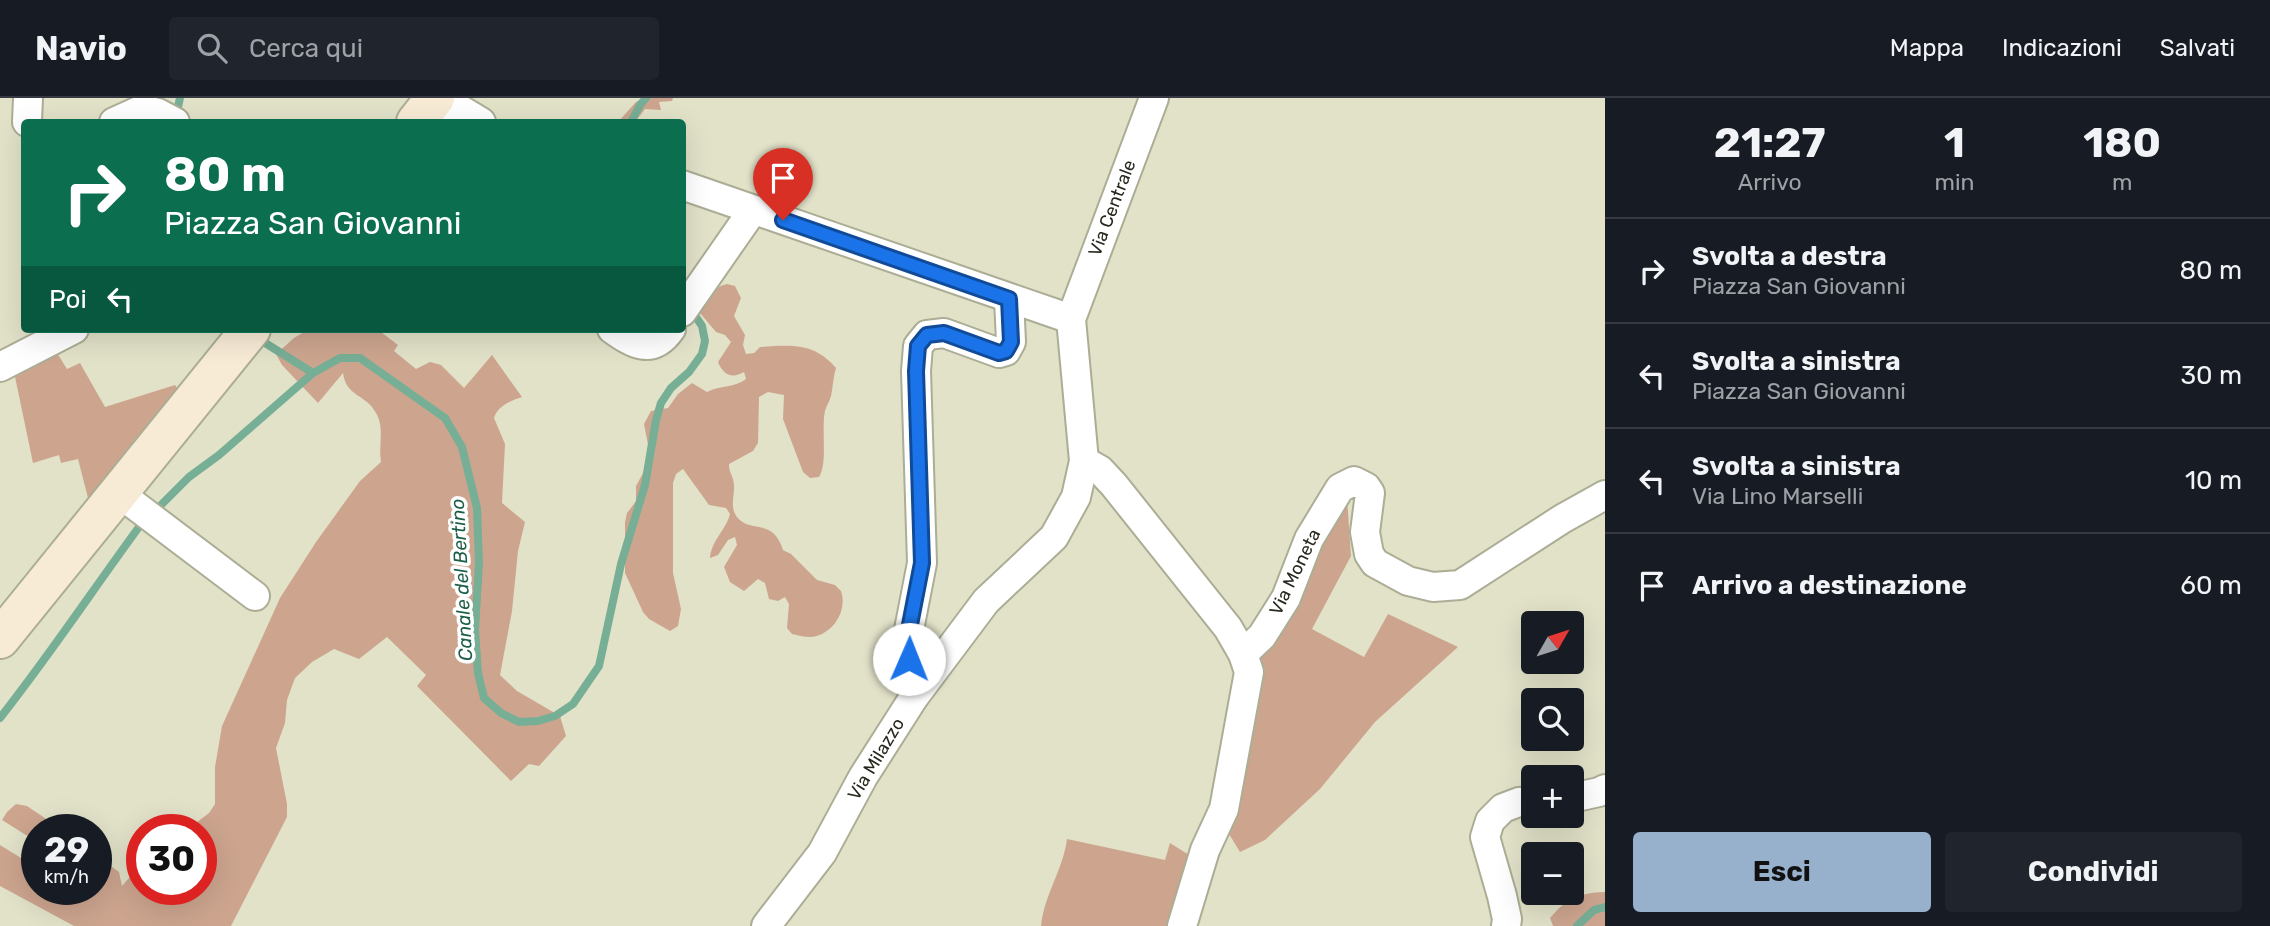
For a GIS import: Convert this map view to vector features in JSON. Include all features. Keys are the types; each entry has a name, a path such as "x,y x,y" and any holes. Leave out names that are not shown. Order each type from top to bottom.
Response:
{"street":[{"path":"27,119 28,98"},
{"name":"Via Centrale","path":"1071,319 1154,98"},
{"path":"428,113 456,107 476,119"},
{"path":"121,119 144,109 169,119"},
{"path":"686,186 1071,319"},
{"path":"686,306 753,210"},
{"path":"914,697 907,640 922,563 916,371 918,346 927,335 944,333 999,353 1006,351 1011,342 1009,299"},
{"name":"Via Milazzo","path":"766,926 822,853 863,777 914,697 986,601 1054,537 1076,497 1084,461 1071,319"},
{"path":"0,367 66,333"},
{"path":"0,639 248,333"},
{"path":"617,333 629,341 646,345 655,344 668,333"},
{"path":"1084,461 1100,470 1115,485 1228,628 1243,654 1249,672 1224,809 1205,850 1182,926"},
{"name":"Via Moneta","path":"1243,654 1262,636 1286,598 1309,539 1340,488 1354,481 1366,487 1370,494 1365,532 1369,554 1375,564 1408,580 1433,587 1460,585 1562,519 1605,495"},
{"path":"120,494 256,596"},
{"path":"1584,795 1605,789"},
{"path":"1506,926 1502,896 1485,837 1490,821 1503,808 1521,802"}],"shaded area":[{"path":"645,98 673,98 672,101 659,102 661,110 645,109 637,119 621,119 636,102"},
{"path":"727,284 735,286 741,298 734,316 745,335 743,345 746,354 754,353 760,347 801,347 819,353 836,368 825,411 823,463 819,477 810,478 803,472 783,419 784,395 768,392 759,397 758,443 753,451 729,464 734,484 733,508 737,517 748,525 773,533 783,550 791,554 817,580 835,585 841,591 843,599 840,614 831,627 818,636 792,634 787,628 789,604 785,597 778,601 769,599 765,583 758,579 744,591 730,582 724,567 737,545 735,537 728,540 718,555 710,558 713,546 730,514 726,508 709,505 683,469 676,474 673,483 673,573 681,609 678,626 670,631 649,619 625,573 625,522 627,513 636,501 636,486 648,464 650,455 644,424 651,411 668,408 678,394 692,383 707,392 746,379 744,372 732,375 722,370 718,362 731,342 725,335 716,332 700,313 710,294"},
{"path":"302,333 382,333 398,345 394,351 416,369 430,362 441,365 464,388 492,355 522,397 502,407 494,418 505,444 502,503 525,522 518,551 512,611 500,675 517,691 560,716 566,736 539,766 529,764 511,781 417,686 426,675 387,637 359,659 334,649 312,662 295,678 287,700 285,723 276,748 287,817 231,926 74,926 35,905 112,905 112,867 119,872 122,886 126,881 126,905 217,905 217,814 208,814 215,804 215,767 222,726 280,598 360,481 381,462 379,419 372,407 348,387 343,373 318,403 282,365 276,354"},
{"path":"57,353 67,369 80,363 105,407 175,385 180,392 93,501 88,498 78,459 61,463 59,455 33,463 14,372"},
{"path":"1347,497 1351,556 1312,629 1364,657 1388,614 1458,647 1375,722 1320,789 1265,840 1240,852 1226,829 1235,810 1260,656 1283,632 1295,605 1312,546"},
{"path":"16,804 27,806 39,814 21,814 21,832 2,820"},
{"path":"1067,839 1165,860 1170,843 1189,855 1171,926 1041,926"},
{"path":"0,845 21,858 21,897 0,886"},
{"path":"1605,892 1605,926 1553,926 1550,918 1562,906 1584,905 1584,894"}],"waterway":[{"path":"176,116 180,98"},
{"name":"Canale del Bertino","path":"633,119 646,98"},
{"name":"Canale del Bertino","path":"162,504 189,477 219,455 313,373 340,358 360,358 445,418 462,447 477,508 479,562 475,630 478,673 484,698 501,713 519,722 538,721 555,716 573,704 599,666 621,564 645,485 661,403 702,354 705,341 702,326 690,308"},
{"path":"262,341 313,373"},
{"name":"Canale del Bertino","path":"0,718 139,527"},
{"path":"1577,926 1594,910 1605,907"}],"route":[{"path":"783,220 1009,299 1011,342 1006,351 999,353 944,333 927,335 918,346 916,371 922,563 907,640 909,659"}]}
